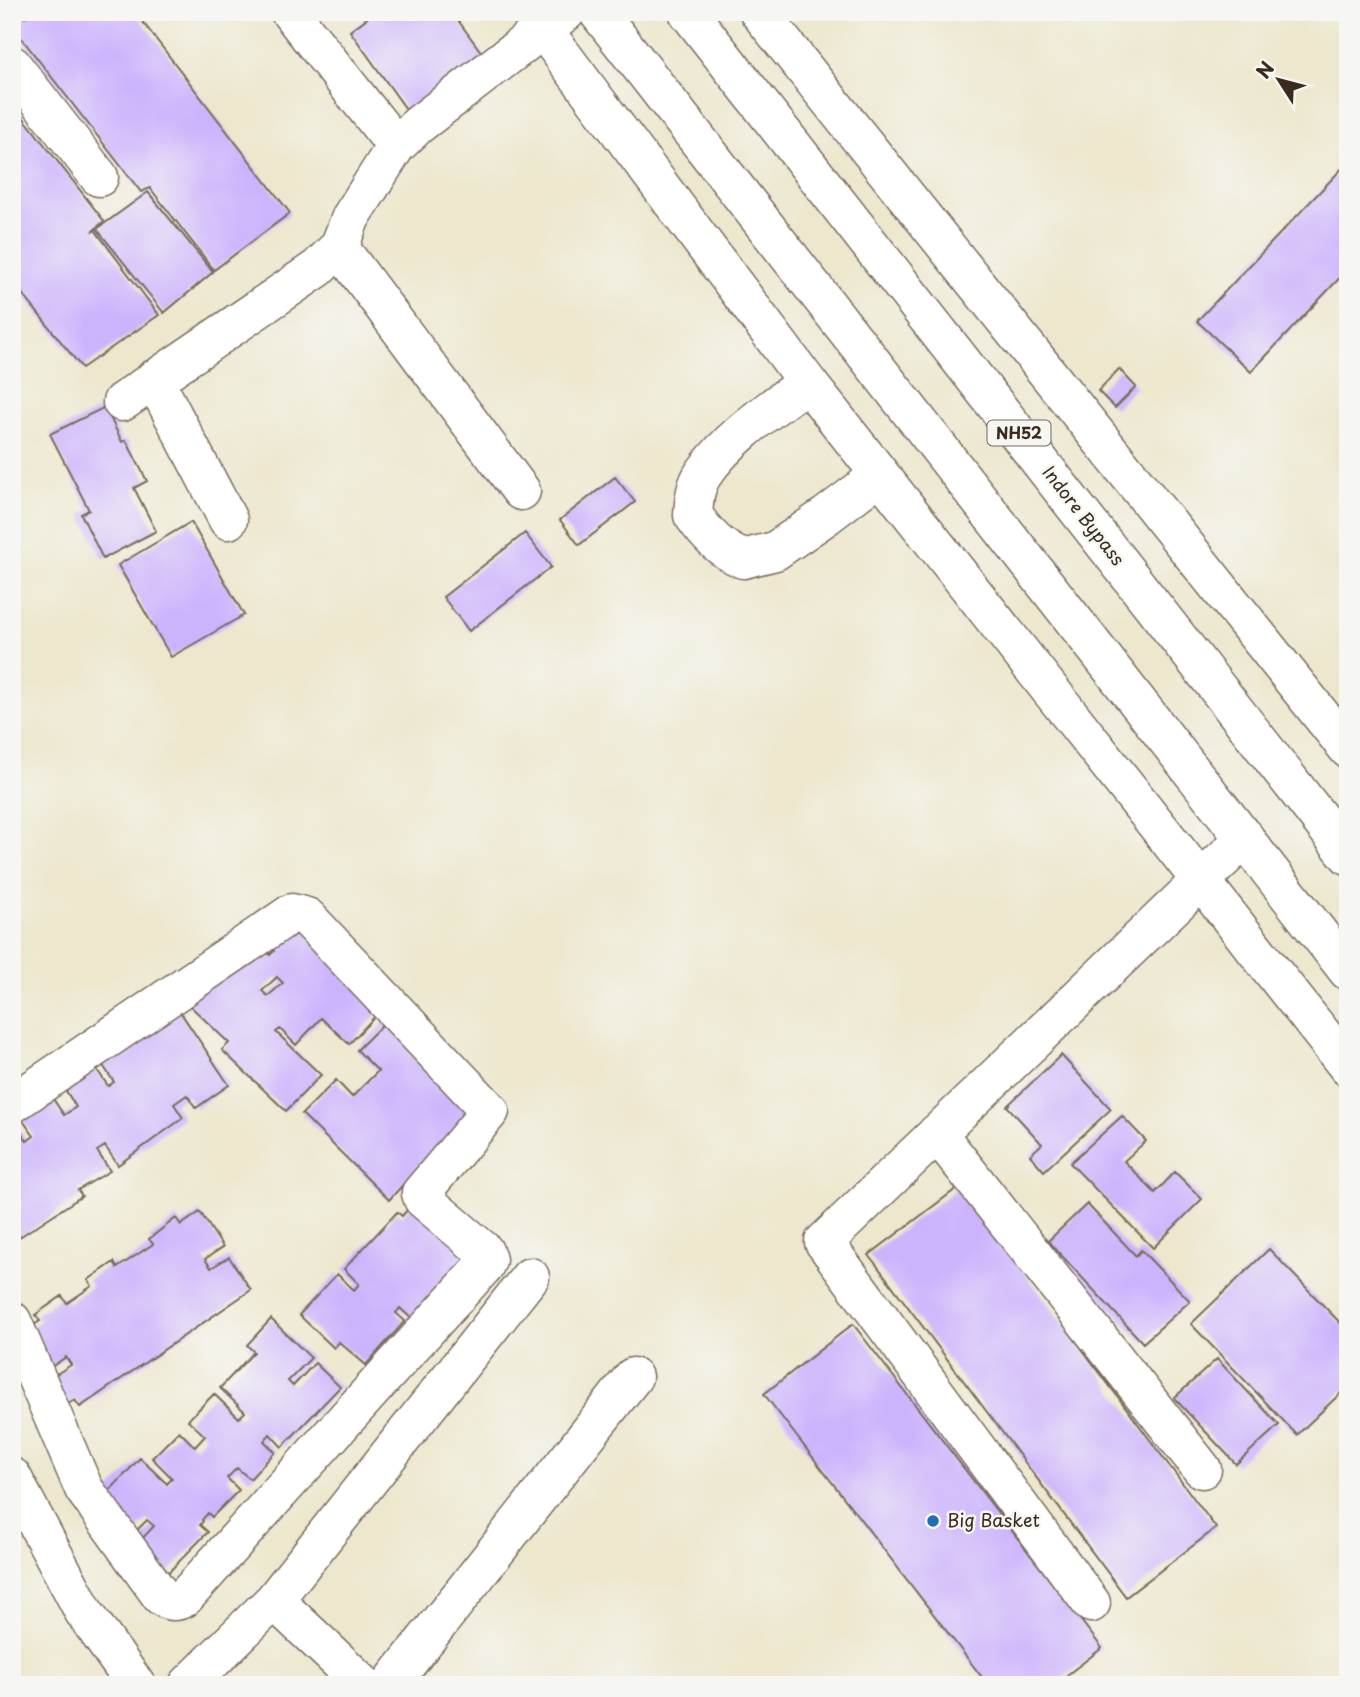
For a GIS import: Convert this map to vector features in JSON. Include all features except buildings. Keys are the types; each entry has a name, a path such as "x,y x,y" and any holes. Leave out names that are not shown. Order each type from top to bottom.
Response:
{"main road":[{"path":"290,12 396,146"},
{"path":"598,12 1348,971"},
{"name":"Indore Bypass","path":"688,12 1348,855"},
{"path":"759,12 1347,748"},
{"path":"122,402 318,268 339,247 351,217 396,146 546,18 807,382 1348,1067"},
{"path":"12,65 99,177"},
{"path":"339,247 521,491"},
{"path":"154,379 228,520"},
{"path":"807,382 734,440 702,474 695,494 693,515 707,535 725,551 743,559 775,551 880,475"},
{"path":"1091,1603 824,1242 1245,838"},
{"path":"12,1104 292,913 307,917 490,1109 421,1193 423,1199 484,1251 487,1260 485,1265 178,1602 168,1601 160,1596 83,1489 12,1321"},
{"path":"937,1133 1202,1469"},
{"path":"188,1685 274,1600 530,1277"},
{"path":"390,1685 633,1377"},
{"path":"65,1447 13,1479 84,1612 136,1685"},
{"path":"274,1600 364,1685"}],"place":[{"name":"Big Basket","path":"933,1521"}]}
